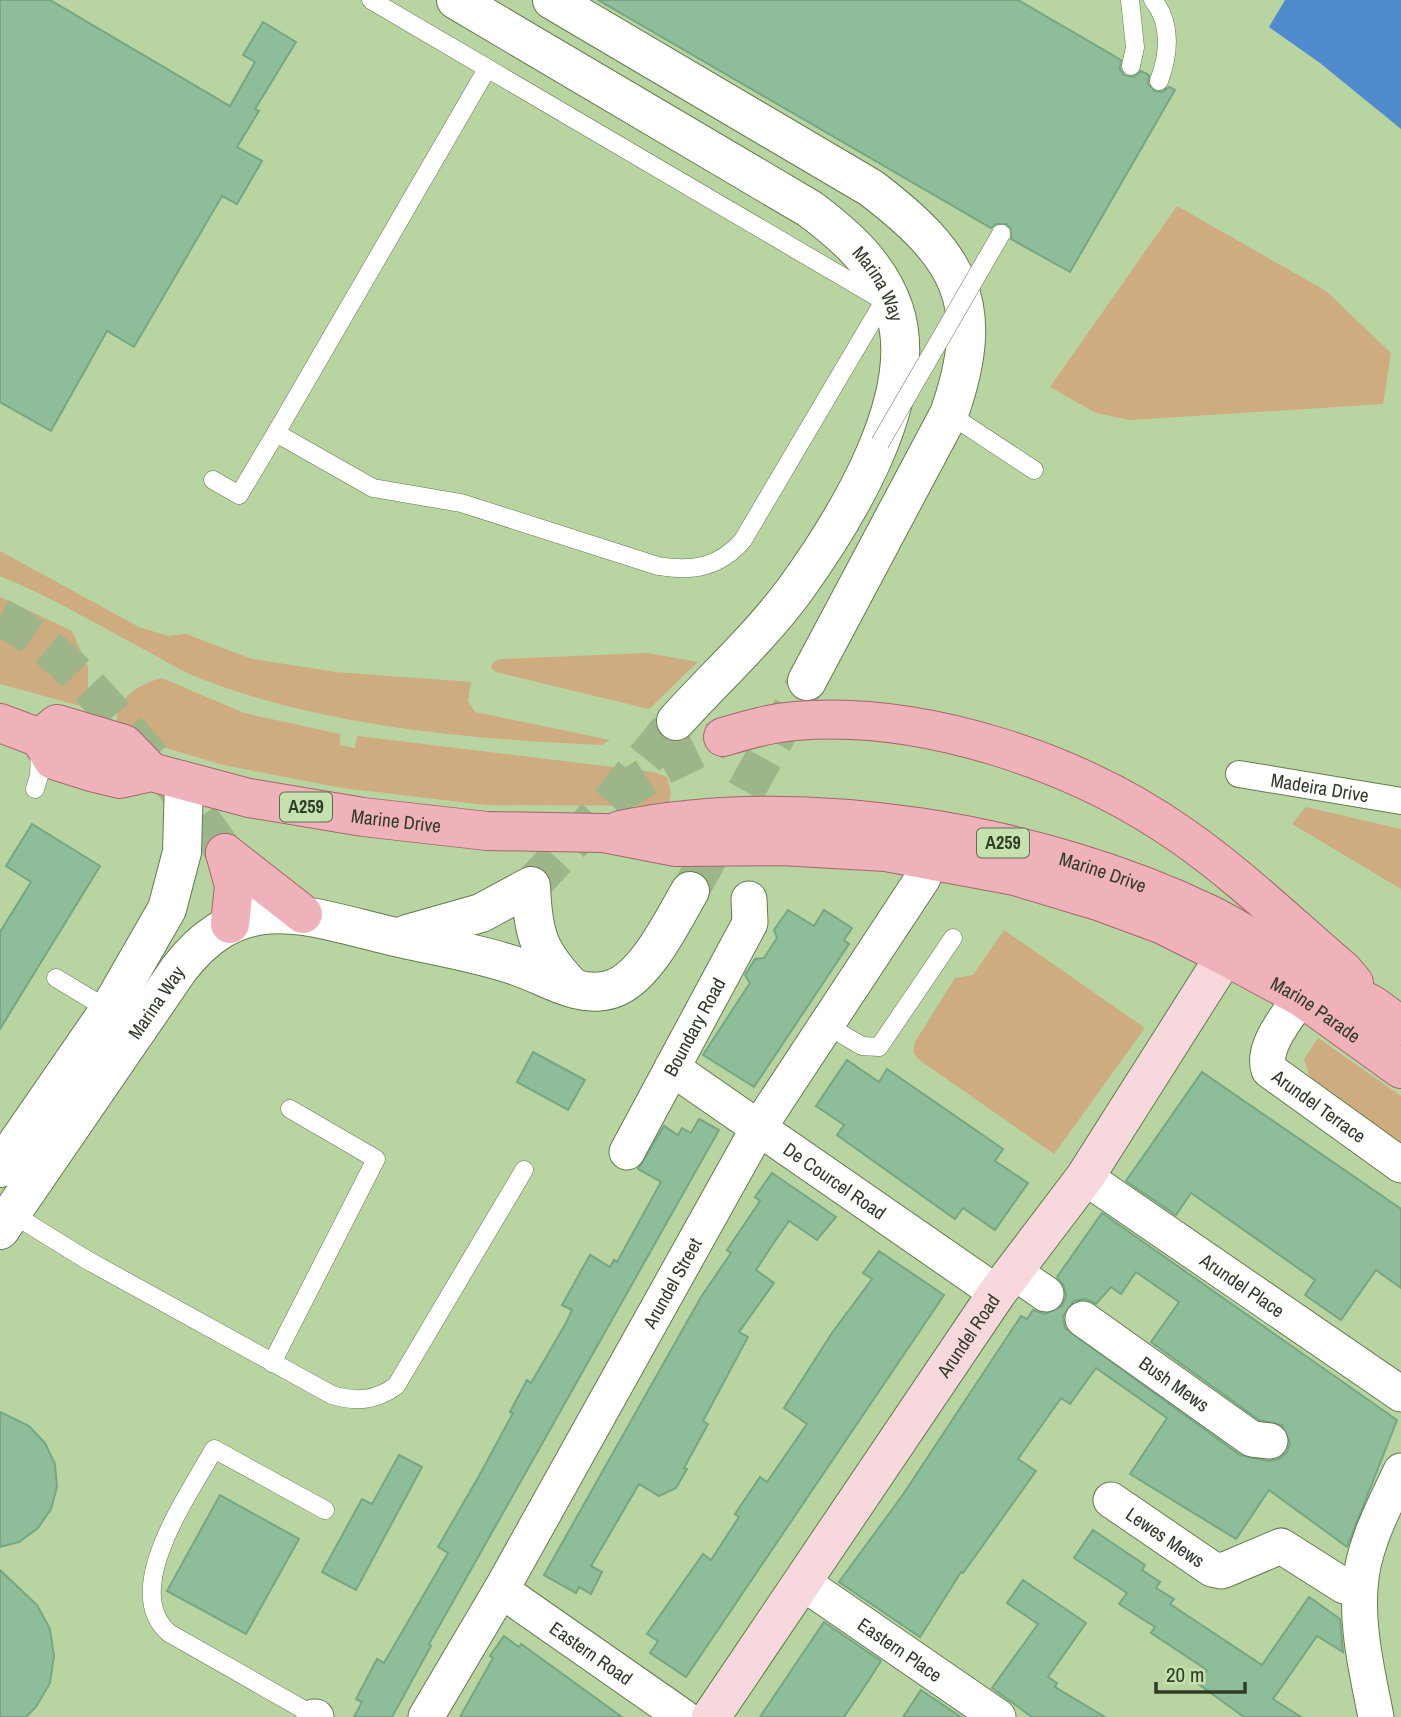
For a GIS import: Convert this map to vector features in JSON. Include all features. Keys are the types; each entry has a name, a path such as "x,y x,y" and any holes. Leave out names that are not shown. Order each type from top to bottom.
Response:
{"main road":[{"path":"723,737 761,726 793,721 878,723 976,741 1066,771 1142,809 1183,835 1345,971 1370,1004"},
{"path":"0,723 40,738 57,724 124,744 168,777"},
{"name":"Marine Drive","path":"168,777 248,798 376,818 487,831 604,833 676,848 781,846 886,852 929,858 1015,876 1098,901 1163,925 1226,956"},
{"name":"Marine Drive","path":"604,833 675,818 787,817 891,824 1011,844 1151,888 1212,915 1335,990 1370,1004 1401,1026"},
{"path":"230,925 234,886 225,853 303,914"},
{"name":"Marine Parade","path":"1226,956 1301,998 1401,1069"},
{"name":"Arundel Road","path":"711,1717 1006,1282 1085,1177 1226,956"}],"street":[{"name":"Marina Way","path":"456,0 810,209 855,245 886,293 900,340 898,382 880,443 838,520 793,591 676,721"},
{"path":"552,0 871,188 916,222 947,262 964,306 967,332 963,366 949,414 807,681"},
{"name":"Madeira Drive","path":"1239,774 1401,801"},
{"path":"0,1168 109,1010 167,909 183,852 168,777"},
{"name":"Arundel Street","path":"426,1717 501,1590 759,1127 923,878 929,858"},
{"name":"Marina Way","path":"393,936 469,918 531,886 533,927 539,946 573,989"},
{"name":"Marina Way","path":"6,1221 179,969 200,946 230,925 265,913 303,914 516,966 573,989 610,990 638,973 690,891"},
{"name":"Boundary Road","path":"627,1152 750,923 748,899"},
{"name":"Arundel Terrace","path":"1301,998 1269,1048 1269,1070 1401,1164"},
{"name":"De Courcel Road","path":"672,1068 759,1127 1006,1282"},
{"name":"Arundel Place","path":"1085,1177 1401,1394"},
{"path":"1006,1282 1046,1294"},
{"name":"Bush Mews","path":"1083,1319 1252,1439 1270,1441"},
{"path":"1376,1717 1367,1672 1360,1587 1369,1544 1401,1471"},
{"name":"Lewes Mews","path":"1111,1500 1202,1564 1220,1585 1281,1546 1343,1586 1360,1587"},
{"name":"Eastern Place","path":"802,1582 998,1717"},
{"name":"Eastern Road","path":"501,1590 682,1717"}],"lane":[{"path":"275,433 373,488 452,500 658,566 692,569 717,562 743,540 884,301 371,0"},
{"path":"1130,0 1135,47 1131,66"},
{"path":"1153,0 1159,7 1168,44 1166,63 1159,81"},
{"path":"213,480 239,495 487,69"},
{"path":"880,443 1001,234"},
{"path":"949,414 1034,470"},
{"path":"35,789 39,776 40,738"},
{"path":"828,1026 862,1046 879,1046 953,938"},
{"path":"56,978 109,1010"},
{"path":"272,1363 376,1159 290,1110"},
{"path":"6,1221 87,1260 332,1395 350,1401 383,1395 396,1386 524,1170"},
{"path":"315,1717 169,1633 157,1619 151,1587 154,1568 163,1544 214,1449 325,1510"}],"shaded area":[{"path":"1177,206 1326,291 1391,353 1383,404 1130,420 1096,413 1050,387"},
{"path":"0,551 139,627 168,636 186,634 252,659 336,672 471,682 468,701 475,712 610,740 601,745 500,739 397,728 296,708 247,695 186,672 56,602 0,576"},
{"path":"0,597 72,631 88,667 88,708 0,684"},
{"path":"648,653 698,662 649,709 496,672 491,668 493,662 501,659"},
{"path":"162,678 244,713 340,734 340,745 355,748 357,736 654,772 667,777 671,793 668,806 486,805 342,788 223,765 119,734 118,713 127,697 142,685"},
{"path":"1306,807 1401,829 1401,889 1292,824"},
{"path":"1004,930 1145,1028 1054,1154 918,1059 913,1051 915,1042 955,978 973,975"},
{"path":"1318,1038 1401,1096 1401,1143 1310,1078 1304,1059"}],"water":[{"path":"1285,0 1401,0 1401,129 1320,63 1269,27"}],"building":[{"path":"0,0 50,0 230,106 255,62 243,55 263,22 296,42 255,109 259,111 237,147 262,161 237,204 222,196 134,347 107,331 51,431 0,402"},
{"path":"598,0 1018,0 1121,60 1120,69 1124,75 1134,77 1141,71 1149,75 1148,84 1155,91 1162,92 1169,87 1175,90 1070,272 1011,239 1011,229 1006,224 996,224 991,228"},
{"path":"32,824 100,866 0,1029 0,932 31,882 6,866"},
{"path":"788,910 814,926 824,910 852,928 844,940 849,944 754,1087 703,1055 750,983 745,975 755,959 764,958 777,938 774,930"},
{"path":"533,1052 585,1080 568,1110 517,1082"},
{"path":"847,1060 879,1082 887,1069 1003,1149 995,1161 1028,1183 995,1230 963,1208 955,1219 837,1135 844,1125 816,1106"},
{"path":"1202,1072 1401,1209 1401,1288 1376,1270 1341,1320 1305,1295 1315,1280 1191,1193 1176,1215 1126,1181"},
{"path":"699,1119 719,1130 429,1644 431,1646 392,1717 354,1717 362,1702 356,1699 377,1659 384,1663 448,1553 438,1547 513,1413 510,1412 527,1380 531,1383 566,1323 572,1310 562,1305 590,1255 610,1267 614,1260 617,1262 661,1182 638,1169 664,1126 678,1135 682,1128 691,1133"},
{"path":"772,1173 836,1217 817,1240 789,1221 773,1244 756,1270 774,1283 739,1332 748,1337 703,1421 708,1424 684,1468 687,1469 676,1488 659,1496 639,1484 591,1566 602,1572 591,1594 579,1587 576,1593 544,1575 701,1297 731,1253 727,1250 760,1201 755,1197"},
{"path":"1102,1213 1397,1420 1347,1547 1269,1490 1236,1539 1130,1474 1167,1418 1096,1368 1070,1404 1061,1398 1018,1459 1036,1471 963,1573 961,1572 920,1637 839,1582 902,1496 1021,1316 1027,1319 1033,1310 1045,1314 1062,1306 1066,1296 1064,1286 1057,1277","holes":["1136,1272 1179,1302 1151,1342 1259,1420 1282,1425 1290,1443 1287,1452 1279,1459 1268,1461 1240,1455 1065,1328 1063,1316 1074,1301 1086,1299 1096,1304 1111,1287 1121,1294"]},
{"path":"879,1251 944,1295 686,1677 650,1653 658,1641 647,1634 703,1554 711,1560 739,1517 735,1514 760,1477 767,1482 807,1424 784,1408 832,1333 872,1279 863,1273"},
{"path":"0,1412 29,1426 45,1443 55,1464 57,1487 51,1509 38,1528 19,1542 0,1547"},
{"path":"399,1455 422,1467 356,1590 322,1572 362,1499 372,1504"},
{"path":"220,1495 299,1539 246,1634 167,1591"},
{"path":"1093,1530 1145,1565 1142,1570 1160,1582 1156,1588 1174,1599 1170,1604 1262,1665 1309,1597 1340,1619 1343,1652 1317,1636 1273,1699 1301,1717 1244,1717 1197,1683 1207,1670 1151,1633 1155,1627 1119,1604 1127,1593 1074,1558"},
{"path":"0,1570 37,1605 50,1629 54,1656 50,1683 36,1707 26,1717 0,1717"},
{"path":"1023,1580 1086,1623 1048,1677 1057,1683 1055,1687 1105,1717 1032,1717 992,1688 1038,1624 1007,1603"},
{"path":"824,1622 881,1661 867,1683 844,1717 760,1717"},
{"path":"504,1636 519,1647 521,1644 622,1717 460,1717 493,1658 490,1656"},
{"path":"921,1690 961,1717 903,1717"}],"tunnel":[{"path":"0,617 39,641 74,671 170,781 225,853"},
{"path":"690,891 807,681"},
{"path":"531,886 614,797 676,721"},
{"path":"614,797 663,766 723,737"}]}
